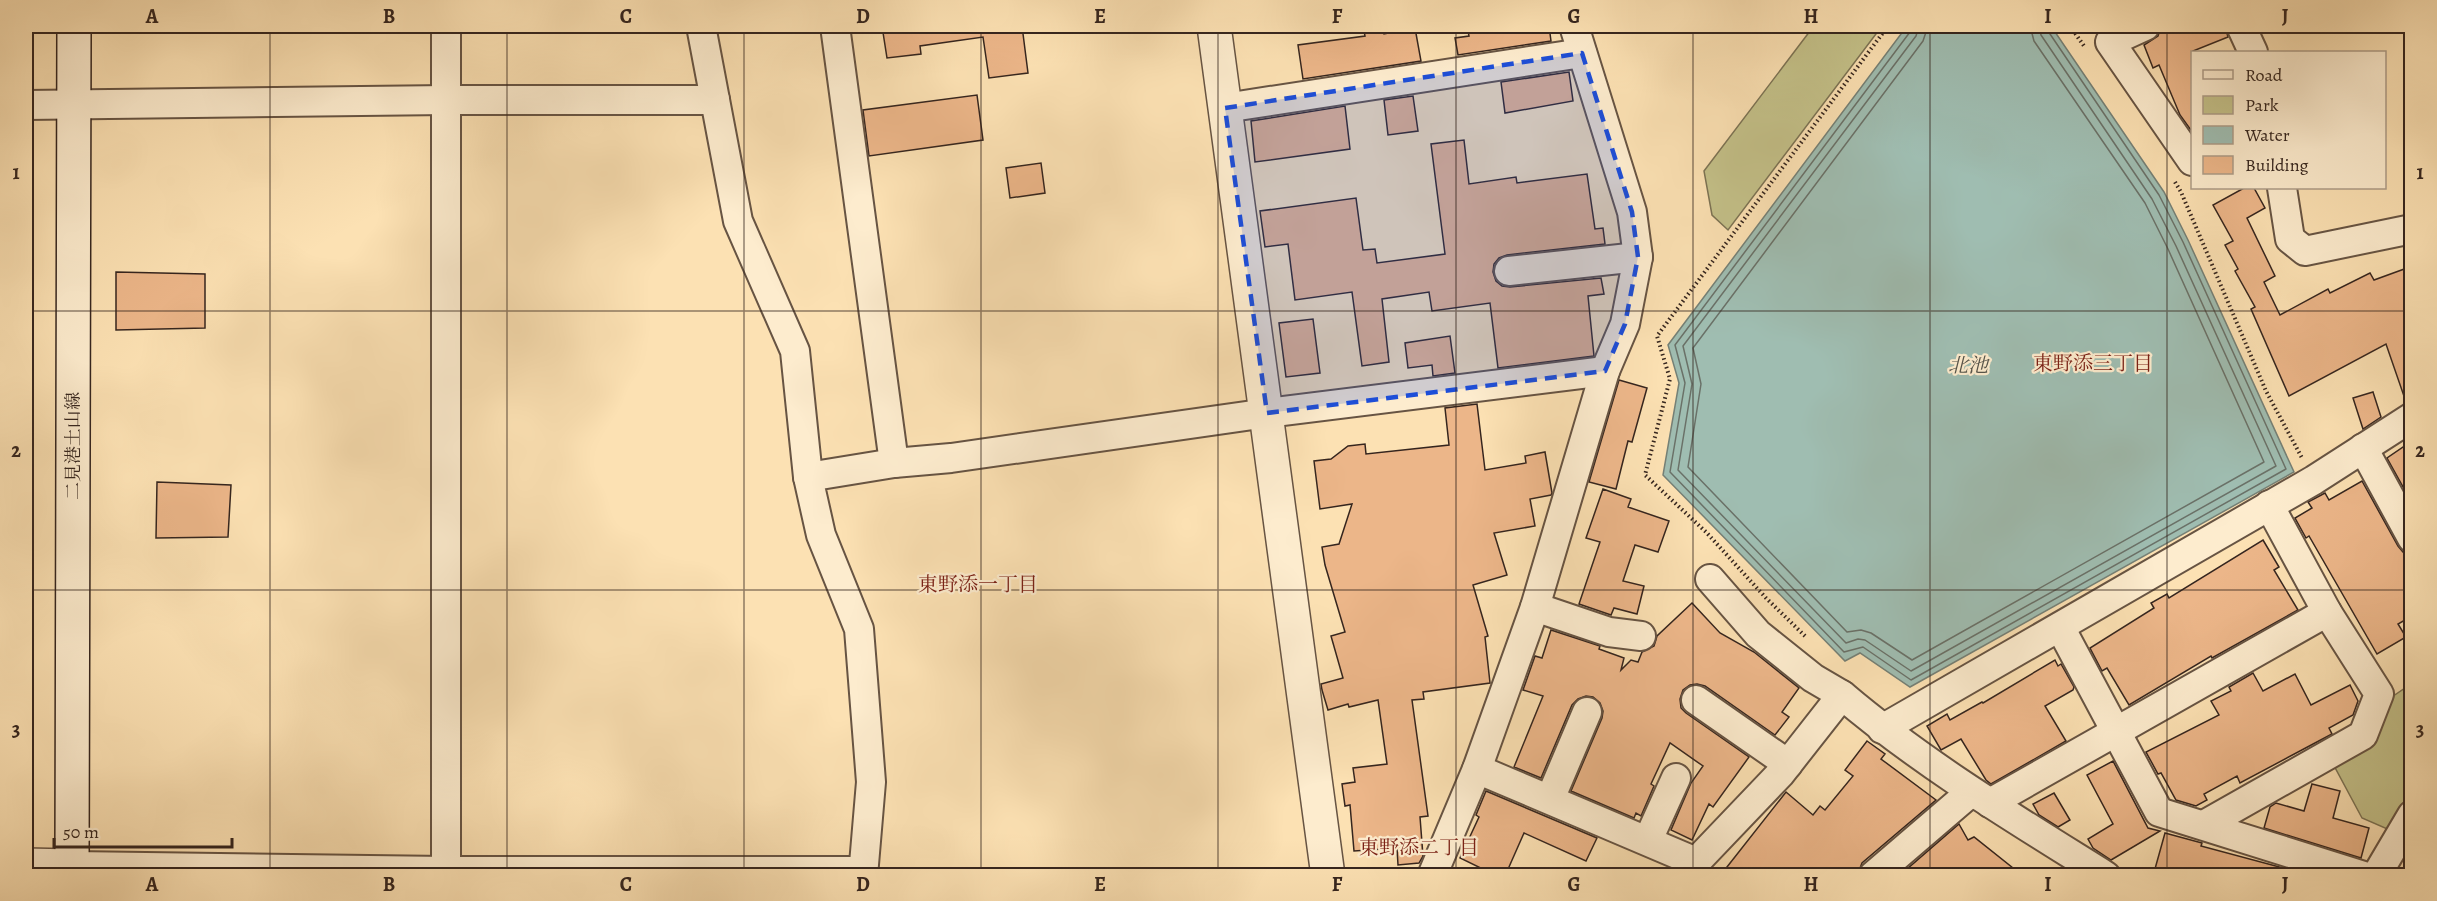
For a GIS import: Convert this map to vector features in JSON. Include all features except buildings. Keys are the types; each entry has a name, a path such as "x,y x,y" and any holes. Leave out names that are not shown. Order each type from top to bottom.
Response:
{"street":[{"name":"二見港土山線","path":"72,872 74,26"},
{"path":"446,26 446,873"},
{"path":"26,865 72,872 862,873 871,782 859,629 821,535 808,477 795,351 738,221 701,26"},
{"path":"835,26 894,463"},
{"path":"1214,26 1328,876"},
{"path":"1432,876 1477,769 1535,607 1605,371 1625,324 1638,257 1632,212 1574,26"},
{"path":"2241,26 2253,51"},
{"path":"2140,27 2110,42 2181,167"},
{"path":"1225,108 1582,53"},
{"path":"26,105 447,100 715,100"},
{"path":"2282,189 2290,239 2305,251 2412,229"},
{"path":"1509,271 1638,257"},
{"path":"808,477 894,463 985,453 1267,412 1605,371"},
{"path":"1882,729 2314,480 2412,417"},
{"path":"2363,448 2412,538"},
{"path":"2204,825 2363,735 2379,694 2327,612 2269,505"},
{"path":"1710,579 1758,634 1813,678 1842,694 1882,729 1981,797 2106,876"},
{"path":"1535,607 1609,632 1641,636"},
{"path":"1879,874 1981,797 2116,732 2327,612"},
{"path":"2060,627 2159,812 2364,876"},
{"path":"1477,769 1696,862 1788,764 1842,694"},
{"path":"1696,700 1788,764"},
{"path":"1550,799 1587,712"},
{"path":"1648,840 1676,778"},
{"path":"2376,876 2412,815"}],"path":[{"path":"1806,636 1766,598 1706,532 1645,475 1670,379 1657,336 1888,26"},
{"path":"2070,26 2088,52"},
{"path":"2181,167 2181,192 2266,392 2314,480"}],"highlighted area":[{"path":"1582,53 1632,212 1638,257 1625,324 1605,371 1267,413 1225,108"}],"green space":[{"path":"1805,26 1882,26 1728,230 1712,215 1704,171 1810,31"},
{"path":"2411,684 2411,797 2392,831 2362,818 2332,762 2386,701"}],"water":[{"name":"北池","path":"1907,26 2051,26 2164,192 2294,472 1910,687 1860,653 1845,661 1663,475 1679,383 1668,345"}],"district":[{"name":"東野添三丁目","path":"2093,363"},
{"name":"東野添一丁目","path":"978,584"},
{"name":"東野添二丁目","path":"1419,847"}]}
